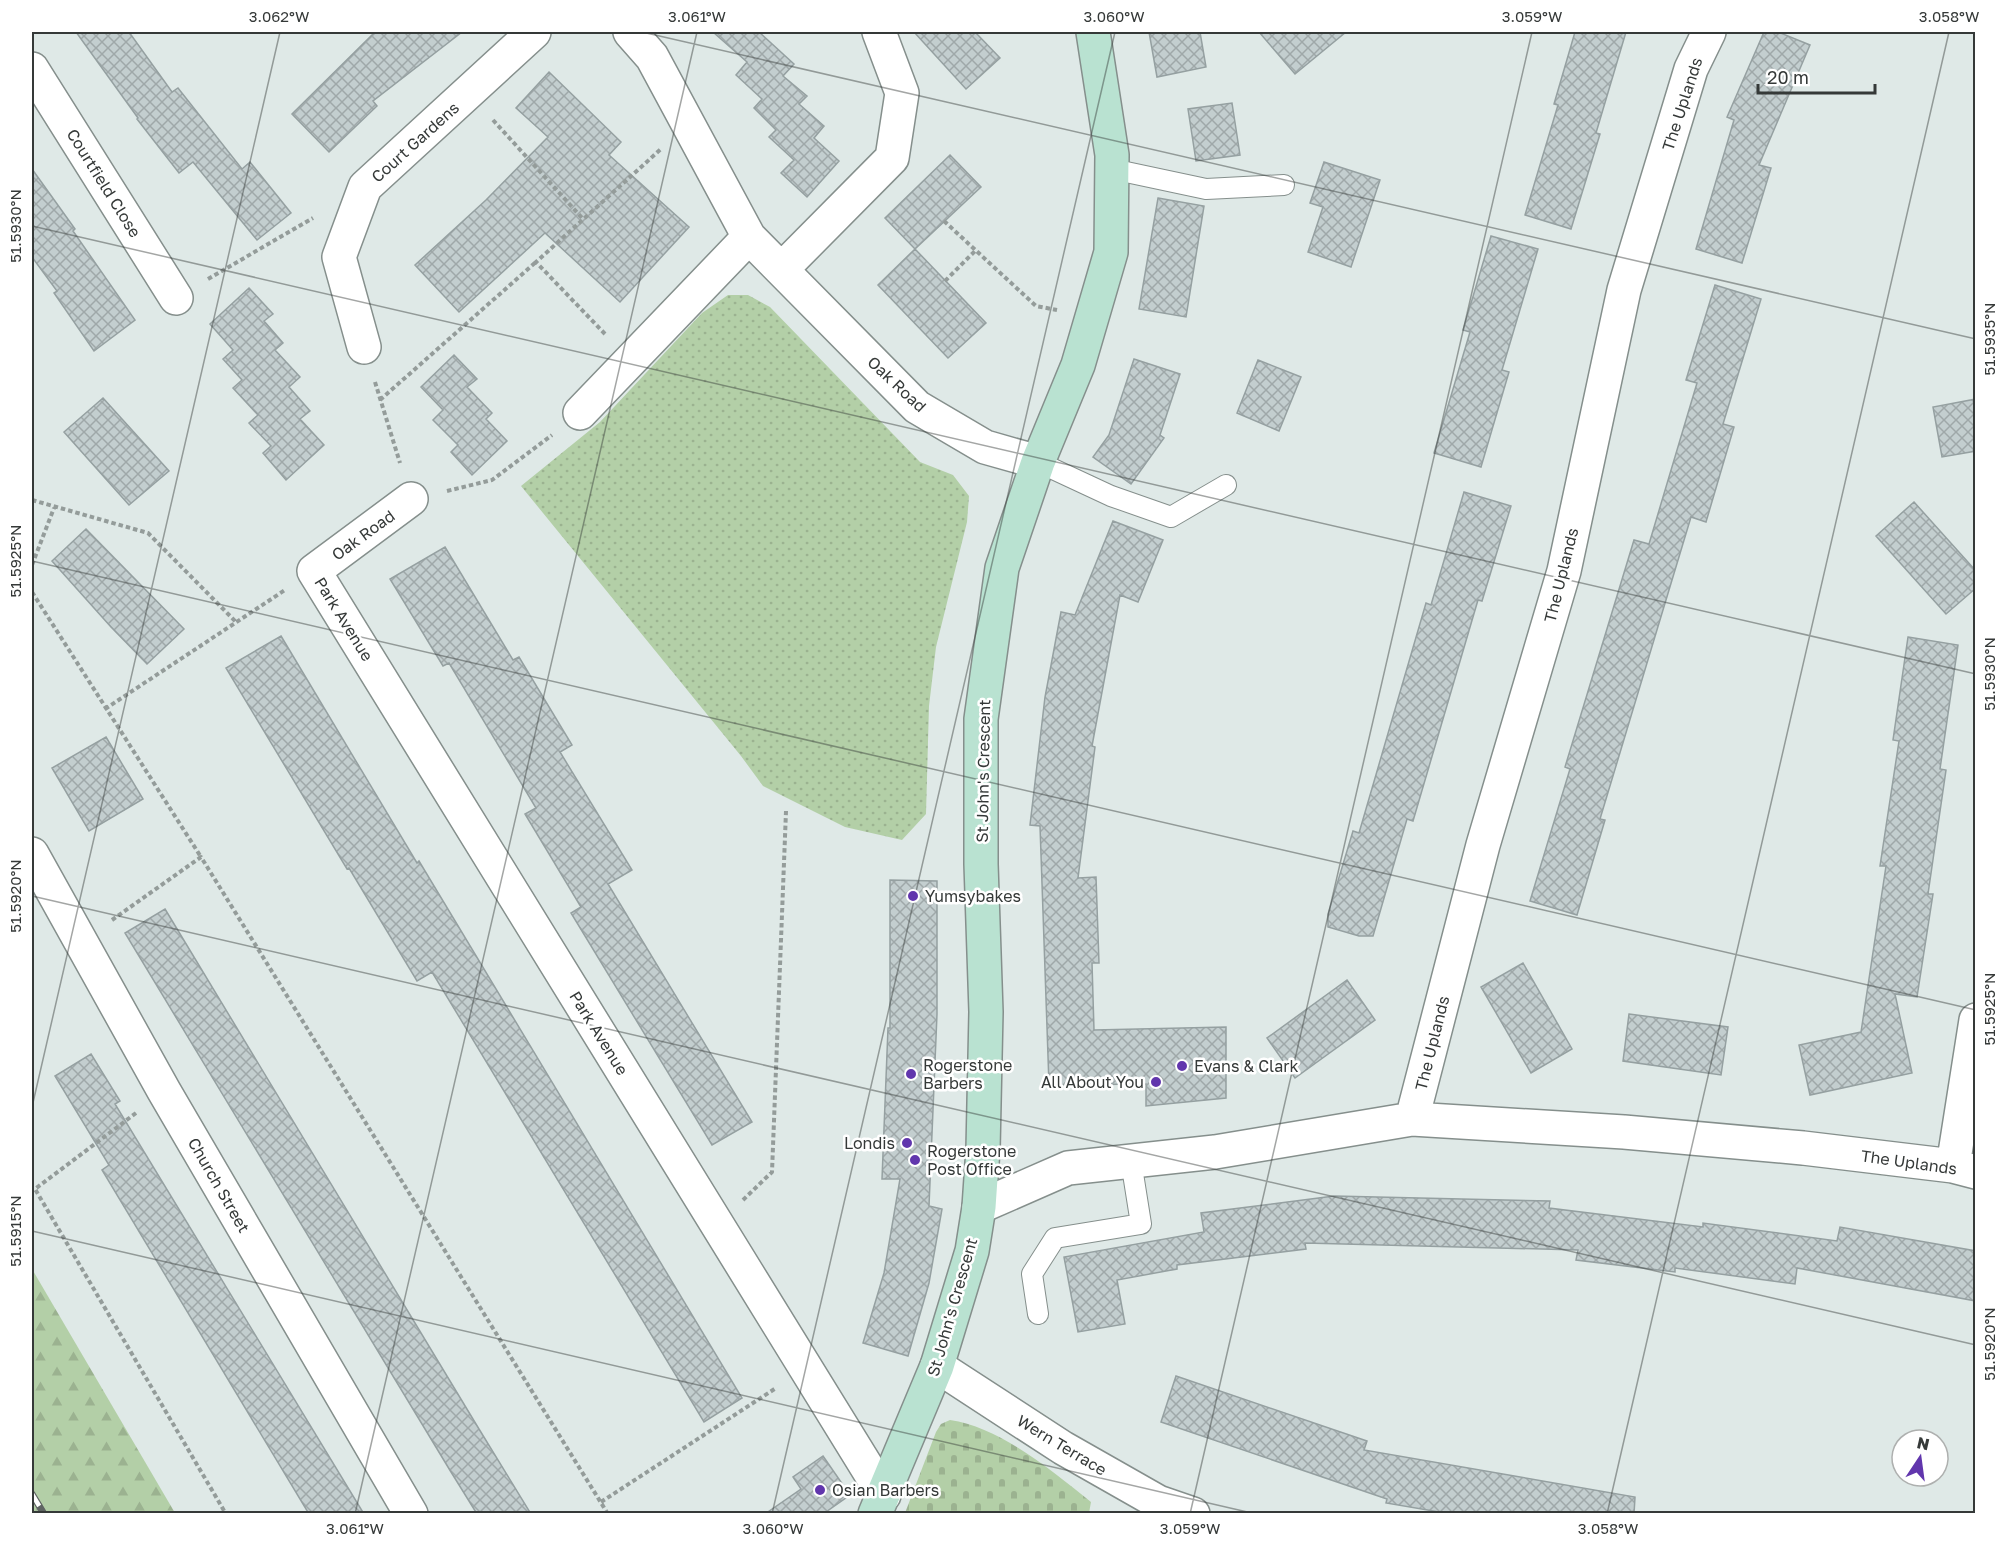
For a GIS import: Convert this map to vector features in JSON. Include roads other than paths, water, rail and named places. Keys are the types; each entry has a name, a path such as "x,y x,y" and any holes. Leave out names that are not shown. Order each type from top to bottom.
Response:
{"street":[{"name":"Court Gardens","path":"364,347 339,257 365,187 534,32"},
{"name":"Oak Road","path":"630,32 652,57 749,237 917,407 985,447 1038,462"},
{"path":"782,269 892,158 902,93 879,32"},
{"name":"St John's Crescent","path":"879,1504 937,1366 972,1251 979,1207 983,1149 986,1012 981,864 981,719 1002,568 1038,462 1078,365 1111,252 1112,156 1094,32"},
{"name":"The Uplands","path":"1412,1119 1483,845 1564,571 1624,290 1691,69 1709,32"},
{"name":"Courtfield Close","path":"32,69 176,298"},
{"path":"580,413 749,237"},
{"name":"Oak Road","path":"314,571 411,499"},
{"name":"Park Avenue","path":"314,571 806,1369 879,1504"},
{"name":"Church Street","path":"32,854 164,1091 411,1514"},
{"path":"1964,1169 1976,1020"},
{"name":"The Uplands","path":"979,1207 1068,1168 1215,1152 1412,1119 1624,1132 1803,1148 1964,1169"},
{"name":"Wern Terrace","path":"937,1366 1063,1448 1158,1502 1193,1514"}],"lane":[{"path":"1112,170 1206,189 1284,185"},
{"path":"1038,462 1111,496 1171,518 1226,485"},
{"path":"1038,1314 1032,1274 1055,1238 1141,1224 1131,1161"}],"railway":[{"path":"32,1494 44,1514"}],"place":[{"name":"Yumsybakes","path":"913,896"},
{"name":"Evans & Clark","path":"1182,1066"},
{"name":"Rogerstone Barbers","path":"911,1074"},
{"name":"All About You","path":"1156,1082"},
{"name":"Londis","path":"907,1143"},
{"name":"Rogerstone Post Office","path":"915,1160"},
{"name":"Osian Barbers","path":"820,1490"}]}
